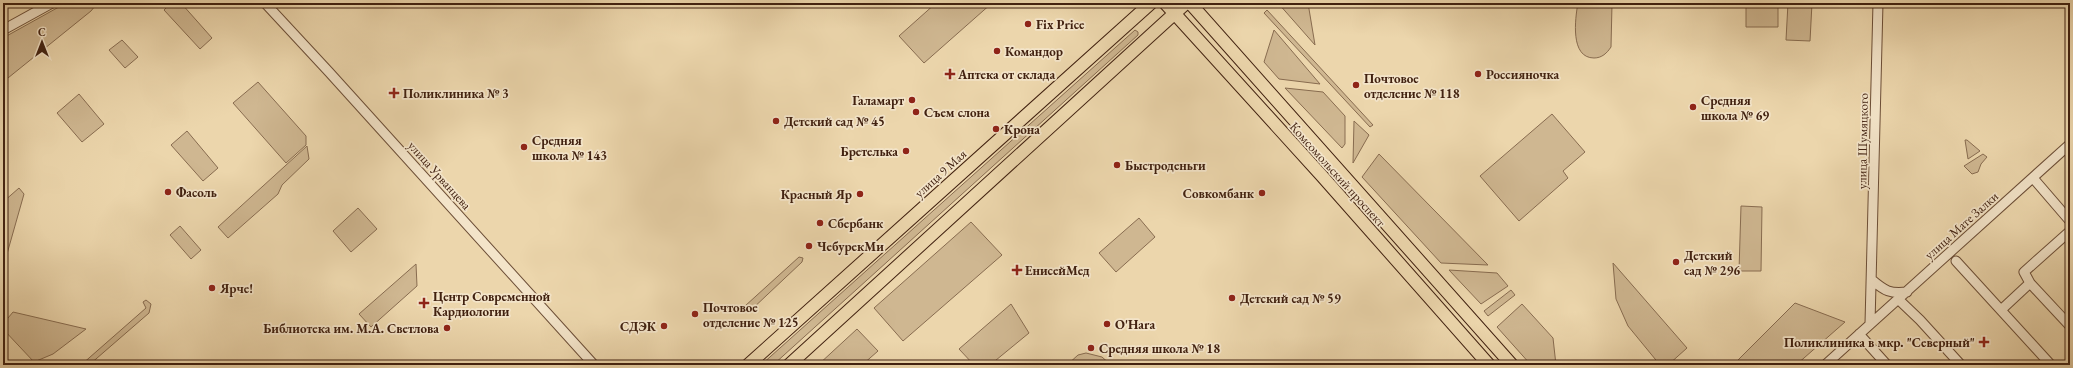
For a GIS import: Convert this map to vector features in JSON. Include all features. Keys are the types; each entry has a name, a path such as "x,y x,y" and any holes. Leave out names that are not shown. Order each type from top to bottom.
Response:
{"main road":[{"name":"улица 9 Мая","path":"748,365 1151,3"},
{"name":"Комсомольский проспект","path":"1165,3 1232,79 1322,176 1441,312 1490,365"},
{"path":"789,365 1186,3"},
{"name":"Комсомольский проспект","path":"1190,3 1512,365"},
{"path":"1441,312 1454,300"}],"street":[{"path":"3,30 52,3"},
{"name":"улица Урванцева","path":"265,3 594,365"},
{"name":"улица Шумяцкого","path":"1872,280 1878,3"},
{"name":"улица Мате Залки","path":"1825,365 2070,144"},
{"path":"2033,178 2070,221"},
{"path":"2070,231 2024,272 2030,283 2070,326"},
{"path":"1956,261 2051,365"},
{"path":"1872,280 1883,289 1893,293 1907,292"},
{"path":"1870,324 1872,280"},
{"path":"2001,310 2030,283"},
{"path":"1898,299 1920,320 1961,365"},
{"path":"1859,334 1886,365"}],"shaded area":[{"path":"66,3 94,3 95,6 91,11 3,82 3,38"},
{"path":"171,3 181,3 212,38 200,49 164,10"},
{"path":"936,3 992,3 924,63 899,36"},
{"path":"1278,3 1308,3 1315,45"},
{"path":"1578,3 1612,4 1611,47 1602,56 1594,58 1586,56 1581,52 1578,45 1575,27"},
{"path":"1788,3 1812,3 1810,41 1786,40"},
{"path":"1746,7 1778,7 1778,27 1746,27"},
{"path":"1267,10 1373,125 1370,127 1264,13"},
{"path":"1135,30 1138,32 1138,35 773,365 761,365"},
{"path":"1274,30 1320,84 1279,79 1264,62"},
{"path":"122,40 138,57 125,68 109,50"},
{"path":"258,82 306,136 306,145 286,163 233,103"},
{"path":"1285,88 1323,92 1345,116 1345,144 1342,148"},
{"path":"79,94 104,124 82,142 57,113"},
{"path":"1552,114 1585,152 1563,171 1568,178 1519,221 1480,176"},
{"path":"1354,121 1369,135 1353,163"},
{"path":"187,131 218,168 203,181 171,145"},
{"path":"1965,140 1980,151 1968,159"},
{"path":"307,146 309,159 282,185 278,194 228,238 218,227"},
{"path":"1379,154 1488,265 1441,263 1362,177"},
{"path":"1983,154 1987,157 1981,164 1978,172 1972,174 1964,166"},
{"path":"19,188 24,194 3,268 3,202"},
{"path":"1741,206 1762,207 1761,271 1739,271"},
{"path":"358,208 377,229 351,252 333,231"},
{"path":"1139,218 1155,237 1116,272 1099,253"},
{"path":"971,222 1002,255 903,341 874,308"},
{"path":"180,226 201,250 191,259 170,235"},
{"path":"799,257 803,258 802,262 750,311 744,312 745,306"},
{"path":"1613,263 1687,348 1668,365 1660,365 1628,326 1616,299"},
{"path":"416,264 417,286 371,327 359,314"},
{"path":"1449,270 1497,273 1508,286 1481,304"},
{"path":"1511,290 1515,295 1488,316 1484,311"},
{"path":"146,300 151,304 149,313 89,365 81,365 146,308 143,302"},
{"path":"1795,303 1845,322 1796,365 1733,365"},
{"path":"1011,304 1029,333 990,365 974,365 959,349"},
{"path":"1522,304 1553,338 1556,365 1531,365 1497,327"},
{"path":"13,312 86,329 53,354 34,362 3,329 3,324"},
{"path":"857,329 878,351 862,365 818,365"},
{"path":"1086,353 1102,357 1111,365 1067,365 1078,355"}],"place":[{"name":"Fix Price","path":"1028,24"},
{"name":"Командор","path":"997,51"},
{"name":"Аптека от склада","path":"950,74"},
{"name":"Россияночка","path":"1478,74"},
{"name":"Почтовое отделение № 118","path":"1356,85"},
{"name":"Поликлиника № 3","path":"394,93"},
{"name":"Галамарт","path":"912,100"},
{"name":"Средняя школа № 69","path":"1693,107"},
{"name":"Съем слона","path":"916,112"},
{"name":"Детский сад № 45","path":"776,121"},
{"name":"Крона","path":"996,129"},
{"name":"Средняя школа № 143","path":"524,147"},
{"name":"Бретелька","path":"906,151"},
{"name":"Быстроденьги","path":"1117,165"},
{"name":"Фасоль","path":"168,192"},
{"name":"Совкомбанк","path":"1262,193"},
{"name":"Красный Яр","path":"860,194"},
{"name":"Сбербанк","path":"820,223"},
{"name":"ЧебурекМи","path":"809,246"},
{"name":"Детский сад № 296","path":"1676,262"},
{"name":"ЕнисейМед","path":"1017,270"},
{"name":"Ярче!","path":"212,288"},
{"name":"Детский сад № 59","path":"1232,298"},
{"name":"Центр Современной Кардиологии","path":"424,303"},
{"name":"Почтовое отделение № 125","path":"695,314"},
{"name":"O'Hara","path":"1107,324"},
{"name":"СДЭК","path":"664,326"},
{"name":"Библиотека им. М.А. Светлова","path":"447,328"},
{"name":"Поликлиника в мкр. \"Северный\"","path":"1984,342"},
{"name":"Средняя школа № 18","path":"1091,348"}]}
